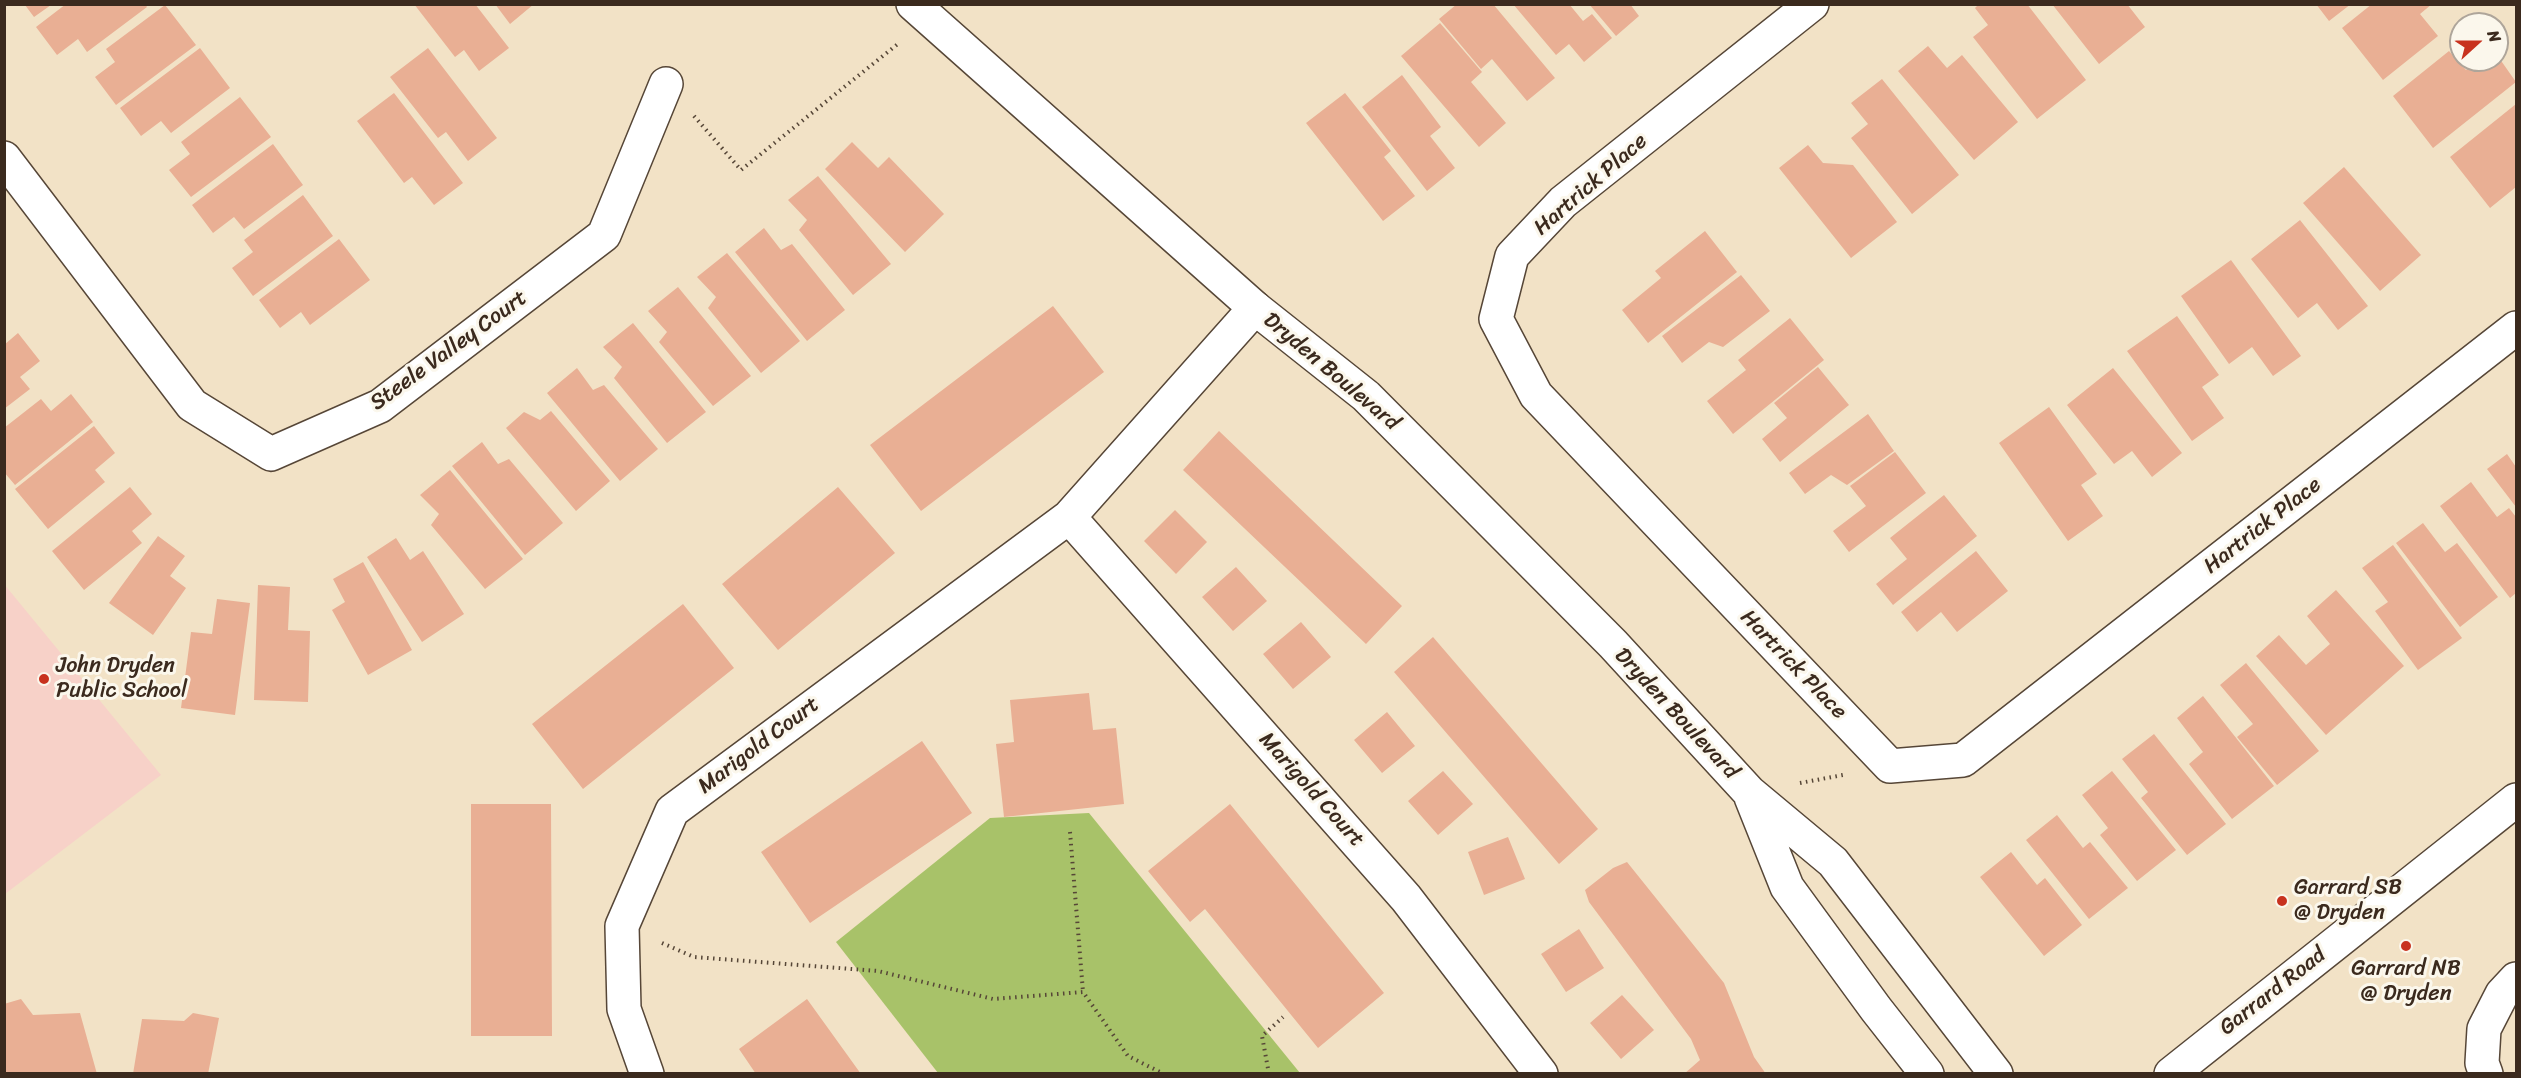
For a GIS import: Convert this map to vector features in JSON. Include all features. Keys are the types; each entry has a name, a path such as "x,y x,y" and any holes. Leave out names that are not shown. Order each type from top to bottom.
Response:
{"street":[{"name":"Hartrick Place","path":"1812,4 1563,202 1512,256 1496,319 1536,395 1890,766 1963,760 2517,328"},
{"name":"Dryden Boulevard","path":"921,11 1255,308 1366,396 1613,644 1749,792 1833,862 1995,1074"},
{"name":"Steele Valley Court","path":"4,158 192,405 271,454 380,406 604,235 666,84"},
{"name":"Marigold Court","path":"647,1074 624,1009 622,926 672,811 1069,517 1255,308"},
{"name":"Marigold Court","path":"1069,517 1406,898 1541,1074"},
{"name":"Dryden Boulevard","path":"1749,792 1787,887 1876,1009 1927,1074"},
{"name":"Garrard Road","path":"2170,1074 2517,800"},
{"path":"2486,1074 2482,1063 2484,1029 2502,994 2517,980"}],"path":[{"path":"666,84 741,170 921,11"},
{"path":"1749,792 1890,766"},
{"path":"1070,832 1083,992 1128,1056 1164,1074"},
{"path":"622,926 694,957 878,971 993,999 1083,992"},
{"path":"1269,1074 1262,1036 1282,1017"}],"shaded area":[{"name":"John Dryden Public School","path":"4,584 161,775 5,894 4,894"}],"green space":[{"path":"1089,813 1300,1073 938,1073 836,942 990,818"}],"building":[{"path":"66,4 145,4 147,7 87,52 78,39 57,55 36,27"},
{"path":"414,4 475,4 509,48 479,71 464,50 455,57"},
{"path":"495,4 534,4 510,24"},
{"path":"1457,4 1493,4 1555,78 1527,101 1492,59 1481,69 1439,19"},
{"path":"1513,4 1569,4 1583,21 1592,14 1612,38 1584,62 1569,44 1556,55"},
{"path":"1589,4 1630,4 1639,16 1616,36"},
{"path":"1979,4 2027,4 2086,80 2037,119 1973,37 1988,25 1975,8"},
{"path":"2052,4 2127,4 2145,27 2099,64"},
{"path":"2316,4 2351,4 2329,21"},
{"path":"2372,4 2432,4 2420,14 2438,36 2383,80 2342,28"},
{"path":"25,5 51,5 34,17"},
{"path":"165,5 196,45 116,105 95,77 115,62 106,49"},
{"path":"1440,23 1482,72 1471,82 1506,123 1479,147 1401,56"},
{"path":"1928,46 1947,68 1962,55 2018,122 1974,160 1898,71"},
{"path":"200,48 230,88 171,133 161,121 141,136 120,108"},
{"path":"428,48 497,138 468,161 446,132 438,138 390,77"},
{"path":"2449,51 2449,72 2509,72 2516,82 2433,148 2393,96"},
{"path":"1402,75 1441,127 1430,136 1455,168 1427,191 1362,107"},
{"path":"1882,79 1959,175 1912,214 1851,138 1868,124 1851,103"},
{"path":"394,93 463,183 434,205 412,177 404,183 357,121"},
{"path":"1345,93 1391,151 1384,157 1415,196 1383,221 1306,123"},
{"path":"240,97 271,137 191,197 169,170 190,154 181,142"},
{"path":"2516,104 2516,187 2490,208 2450,157"},
{"path":"852,142 878,168 889,157 944,214 905,252 825,169"},
{"path":"273,144 303,185 244,229 234,217 213,233 192,205"},
{"path":"1808,145 1823,163 1853,165 1897,222 1851,258 1779,168"},
{"path":"2344,167 2421,255 2380,291 2303,203"},
{"path":"818,176 891,264 853,295 799,230 807,220 788,200"},
{"path":"303,195 333,236 253,296 232,268 253,252 244,240"},
{"path":"2300,220 2368,306 2338,330 2317,303 2298,318 2251,259"},
{"path":"764,228 781,250 792,244 845,310 807,341 735,252"},
{"path":"1705,231 1737,272 1648,343 1622,310 1661,278 1655,271"},
{"path":"339,239 370,280 310,325 301,312 280,328 259,300"},
{"path":"727,253 800,341 761,373 708,308 716,297 697,277"},
{"path":"2231,260 2301,356 2273,376 2252,347 2229,364 2181,296"},
{"path":"1741,275 1770,311 1723,347 1709,342 1682,363 1662,336"},
{"path":"678,287 751,376 713,406 659,342 667,332 648,311"},
{"path":"1053,306 1104,372 921,511 870,445"},
{"path":"2177,316 2219,375 2202,387 2224,418 2192,441 2127,351"},
{"path":"1790,318 1824,360 1733,434 1707,401 1746,370 1738,360"},
{"path":"633,323 706,412 667,443 614,378 622,367 603,347"},
{"path":"18,333 40,361 20,377 30,389 4,409 4,345"},
{"path":"1818,367 1849,405 1780,462 1762,439 1787,418 1774,403"},
{"path":"577,368 593,390 604,385 658,449 620,481 547,393"},
{"path":"2113,368 2182,453 2152,477 2132,451 2114,464 2067,405"},
{"path":"71,394 93,422 15,485 4,472 4,428 41,399 51,411"},
{"path":"2049,407 2097,474 2081,485 2103,516 2068,541 1999,443"},
{"path":"551,411 610,481 576,511 506,428 524,412 540,420"},
{"path":"1868,414 1894,451 1847,485 1831,475 1805,494 1789,473"},
{"path":"94,426 115,453 95,470 105,482 48,529 15,489"},
{"path":"1219,431 1402,606 1366,644 1183,470"},
{"path":"482,442 498,464 509,459 563,523 525,555 452,466"},
{"path":"1895,452 1926,493 1849,552 1833,531 1866,506 1850,486"},
{"path":"2507,454 2516,467 2516,507 2487,469"},
{"path":"450,470 523,559 485,589 431,525 439,514 420,495"},
{"path":"2471,482 2497,517 2509,508 2516,517 2516,593 2510,598 2440,506"},
{"path":"130,487 152,514 132,531 142,543 84,590 52,551"},
{"path":"838,487 895,553 778,650 722,584"},
{"path":"1944,495 1977,536 1893,605 1876,584 1907,559 1890,538"},
{"path":"1175,510 1207,542 1176,574 1144,541"},
{"path":"2423,523 2445,552 2457,543 2498,597 2460,627 2396,543"},
{"path":"158,536 185,556 170,576 186,588 153,635 109,603"},
{"path":"396,538 410,560 423,551 464,614 422,642 367,557"},
{"path":"2393,545 2462,638 2418,670 2375,611 2388,602 2362,568"},
{"path":"1976,551 2008,591 1957,632 1941,612 1917,632 1901,612"},
{"path":"363,562 412,650 368,675 332,610 345,602 333,579"},
{"path":"1236,567 1267,601 1233,631 1202,597"},
{"path":"258,585 290,587 288,630 310,631 308,702 254,700"},
{"path":"2336,590 2404,666 2326,735 2256,656 2279,635 2306,665 2330,644 2307,616"},
{"path":"217,599 250,603 235,715 181,708 191,632 212,634"},
{"path":"683,604 734,668 583,789 532,724"},
{"path":"1301,622 1331,657 1293,689 1263,654"},
{"path":"1433,637 1598,829 1559,864 1394,672"},
{"path":"2246,663 2319,751 2277,785 2237,737 2253,724 2220,685"},
{"path":"1089,693 1093,730 1116,728 1124,804 1004,817 996,744 1014,742 1010,700"},
{"path":"2203,696 2274,786 2232,819 2189,764 2203,752 2177,718"},
{"path":"1387,712 1415,746 1382,773 1354,740"},
{"path":"2154,734 2226,824 2187,855 2141,798 2148,792 2122,759"},
{"path":"922,741 972,813 810,923 761,852"},
{"path":"1443,771 1473,804 1438,835 1408,801"},
{"path":"2112,771 2176,850 2137,881 2100,835 2108,828 2082,795"},
{"path":"471,804 551,804 552,1036 471,1036"},
{"path":"1230,804 1384,993 1318,1048 1205,909 1190,922 1148,871"},
{"path":"2057,815 2083,848 2090,842 2128,888 2089,919 2026,840"},
{"path":"1508,837 1525,879 1484,895 1468,852"},
{"path":"2011,852 2037,885 2045,878 2082,925 2044,956 1980,877"},
{"path":"1627,862 1724,983 1754,1057 1766,1074 1684,1074 1700,1060 1691,1039 1589,902 1585,890 1613,868"},
{"path":"1579,929 1604,968 1566,992 1541,954"},
{"path":"1622,995 1654,1030 1621,1059 1590,1023"},
{"path":"21,999 33,1015 80,1013 97,1074 5,1074 4,1004"},
{"path":"807,999 861,1074 756,1074 739,1049"},
{"path":"193,1013 219,1018 208,1074 133,1074 142,1019 184,1021"}],"place":[{"name":"John Dryden Public School","path":"44,679"},
{"name":"Garrard SB @ Dryden","path":"2282,901"},
{"name":"Garrard NB @ Dryden","path":"2406,946"}]}
